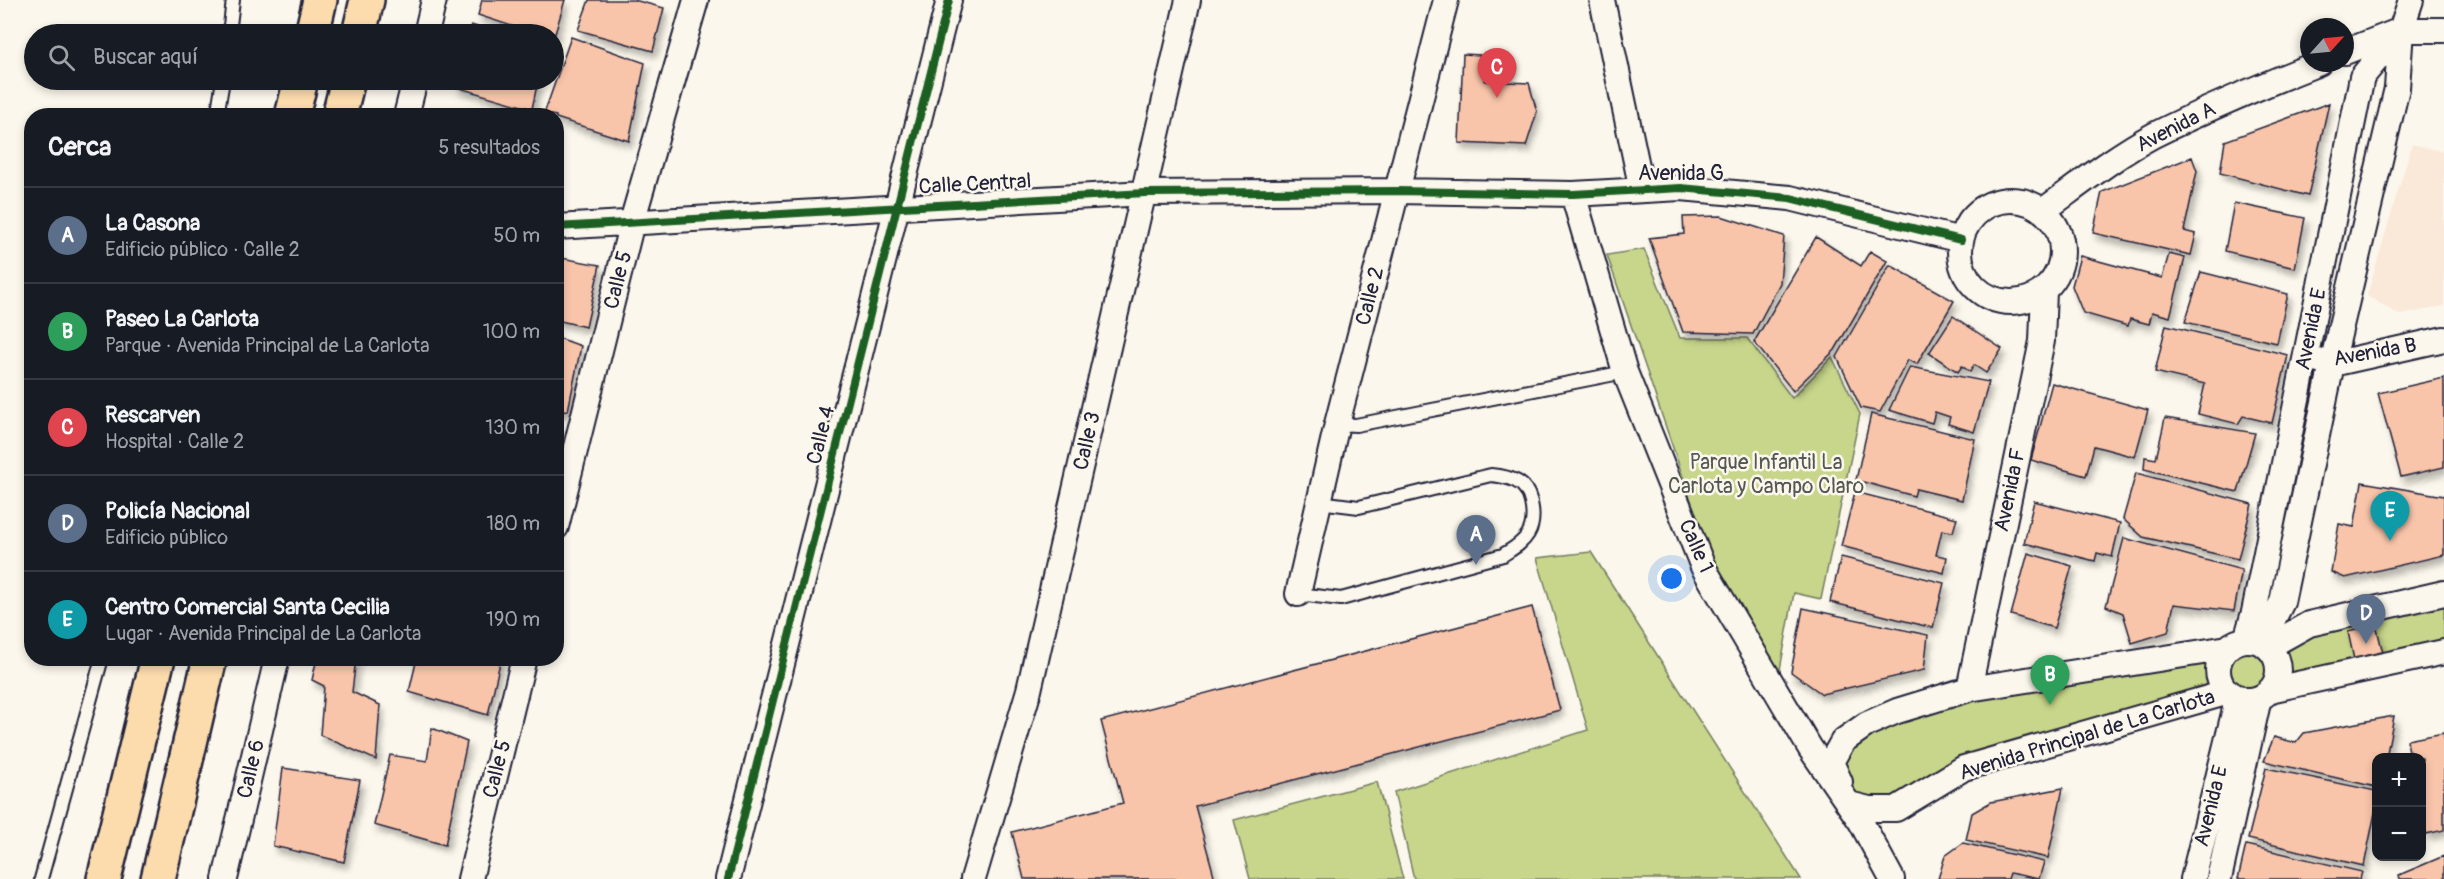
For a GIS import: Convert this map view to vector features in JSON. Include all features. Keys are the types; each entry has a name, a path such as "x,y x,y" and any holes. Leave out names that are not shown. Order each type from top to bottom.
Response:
{"highway":[{"path":"314,24 320,0"},
{"path":"361,24 367,0"},
{"path":"294,108 298,90"},
{"path":"341,108 346,90"},
{"path":"104,879 157,666"},
{"path":"158,879 208,666"}],"street":[{"path":"428,24 434,0"},
{"name":"Calle 5","path":"564,495 632,222 696,0"},
{"name":"Calle 4","path":"728,879 949,0"},
{"name":"Calle 3","path":"973,879 1029,690 1188,0"},
{"name":"Calle 2","path":"1298,594 1337,424 1395,191 1446,0"},
{"path":"1602,0 1642,190"},
{"name":"Avenida E","path":"2251,644 2282,602 2332,364 2397,88 2400,30 2411,0"},
{"path":"2354,48 2400,30 2444,30"},
{"name":"Avenida E","path":"2251,644 2254,612 2362,77 2400,30"},
{"name":"Avenida A","path":"2044,210 2115,159 2153,136 2246,92 2300,71"},
{"path":"408,108 412,90"},
{"name":"Avenida G","path":"1395,191 1572,194 1681,188 1790,198 1960,240"},
{"name":"Calle Central","path":"564,227 1145,192 1395,191"},
{"name":"Calle 1","path":"1572,194 1625,372 1703,567 1810,748 1849,804"},
{"path":"1999,200 2023,200 2044,210 2061,235 2063,251 2061,266 2044,291 2031,299 2015,302 1999,301 1985,295 1972,285 1964,271 1960,256 1960,240 1968,221 1982,208 1999,200"},
{"name":"Avenida F","path":"1969,689 2042,341 2044,291"},
{"name":"Avenida B","path":"2305,357 2332,364 2444,339"},
{"path":"1892,879 1849,804 1831,762 1843,741 1881,717 1969,689 2251,644 2278,665 2277,679 2249,694 2219,673 2222,657 2251,644 2309,624 2444,593"},
{"name":"Avenida Principal de La Carlota","path":"1849,804 1869,809 1896,809 1964,768 2249,694 2444,652"},
{"name":"Calle 6","path":"225,879 275,666"},
{"name":"Calle 5","path":"470,879 522,666"},
{"name":"Avenida E","path":"2193,879 2249,694"},
{"name":"Avenida E","path":"2218,879 2249,694"}],"lane":[{"path":"230,24 233,0"},
{"path":"218,108 221,90"},
{"path":"1337,424 1356,425 1625,372"},
{"path":"1298,594 1341,599 1503,555 1521,543 1533,521 1530,501 1523,486 1508,477 1491,475 1359,507 1319,502"},
{"path":"41,879 100,666"}],"shaded area":[{"path":"2412,144 2444,152 2444,306 2400,315 2367,296"}],"green space":[{"name":"Parque Infantil La Carlota y Campo Claro","path":"1644,249 1680,338 1747,338 1792,398 1832,357 1860,414 1821,599 1794,593 1779,675 1708,550 1607,255"},
{"path":"1591,552 1801,879 1414,879 1394,792 1588,730 1537,558"},
{"path":"2444,593 2444,652 1964,768 1904,805 1849,804 1836,752 1881,717 2228,648"},
{"path":"1377,782 1403,879 1250,879 1234,820"}],"building":[{"path":"482,0 565,0 558,24 505,24 478,15"},
{"path":"589,0 634,0 664,8 653,51 578,30"},
{"path":"571,37 645,63 629,141 564,121 564,108 546,108 552,90 564,90 564,57"},
{"path":"1463,54 1480,55 1479,66 1485,66 1485,81 1529,83 1537,112 1526,146 1459,143"},
{"path":"466,90 536,90 532,108"},
{"path":"2329,103 2308,196 2220,173 2225,141"},
{"path":"2192,157 2197,171 2184,231 2196,234 2191,255 2093,233 2102,192"},
{"path":"2234,203 2305,218 2295,268 2225,251"},
{"path":"1721,216 1784,236 1780,283 1753,334 1683,332 1649,238 1684,234 1683,217"},
{"path":"1816,237 1861,266 1870,251 1887,261 1835,350 1793,391 1754,342"},
{"path":"2169,254 2185,258 2170,317 2152,312 2149,324 2130,319 2128,326 2083,313 2072,286 2080,256 2162,278"},
{"path":"564,258 600,265 586,327 564,322"},
{"path":"1890,265 1954,301 1917,364 1908,360 1880,412 1861,408 1837,357"},
{"path":"2201,272 2288,294 2277,343 2185,322"},
{"path":"1953,316 2002,349 1986,373 1974,365 1970,372 1962,366 1958,372 1929,353"},
{"path":"2166,325 2288,355 2272,423 2243,416 2238,424 2198,414 2205,384 2155,372"},
{"path":"564,340 581,346 568,411 564,411"},
{"path":"1910,367 1989,382 1974,432 1948,424 1950,417 1935,412 1932,423 1889,410"},
{"path":"2444,378 2444,467 2401,477 2378,393"},
{"path":"2052,383 2148,410 2135,457 2094,446 2086,476 2031,460"},
{"path":"1871,414 1975,439 1962,500 1916,489 1914,496 1856,480"},
{"path":"2165,418 2255,433 2238,492 2144,469 2145,457 2156,459"},
{"path":"2136,473 2252,504 2238,559 2143,537 2123,519"},
{"path":"2362,482 2444,496 2444,555 2345,578 2331,572 2339,524 2354,527"},
{"path":"1855,492 1957,518 1953,532 1942,530 1936,555 1947,557 1944,573 1841,546"},
{"path":"2034,501 2120,523 2112,557 2097,553 2095,561 2024,543"},
{"path":"2124,538 2242,570 2234,611 2174,604 2168,632 2132,643 2123,613 2106,606"},
{"path":"2028,553 2072,566 2054,628 2011,615"},
{"path":"1841,557 1944,583 1933,628 1830,602"},
{"path":"1532,607 1560,710 1195,806 1215,879 1024,879 1012,832 1123,803 1101,721"},
{"path":"1803,608 1928,635 1924,670 1822,694 1791,672"},
{"path":"2376,625 2384,657 2355,664 2348,632"},
{"path":"315,666 355,666 352,692 380,705 376,760 320,735 324,686 312,680"},
{"path":"415,666 499,666 488,715 409,692"},
{"path":"2394,716 2387,753 2372,753 2372,786 2264,761 2274,737 2296,743 2304,733"},
{"path":"432,728 467,742 445,845 374,825 390,755 427,761"},
{"path":"2444,733 2444,830 2426,834 2426,753 2409,753 2407,740"},
{"path":"283,768 360,780 344,862 273,846"},
{"path":"2266,768 2372,790 2372,827 2364,866 2248,839"},
{"path":"2063,788 2048,858 1966,840 1972,813 1991,802"},
{"path":"1963,843 2044,862 2039,879 2010,873 2008,879 1938,879 1945,856"},
{"path":"2246,845 2362,872 2360,879 2238,879"},
{"path":"2444,856 2444,879 2400,879 2399,875"}],"cycle path":[{"path":"728,879 949,0"},
{"path":"564,227 1145,193 1395,191 1573,194 1681,188 1790,198 1961,240"}],"place":[{"name":"Rescarven","path":"1497,98"},
{"name":"Centro Comercial Santa Cecilia","path":"2390,541"},
{"name":"La Casona","path":"1476,565"},
{"name":"Policía Nacional","path":"2366,644"},
{"name":"Paseo La Carlota","path":"2050,705"}]}
